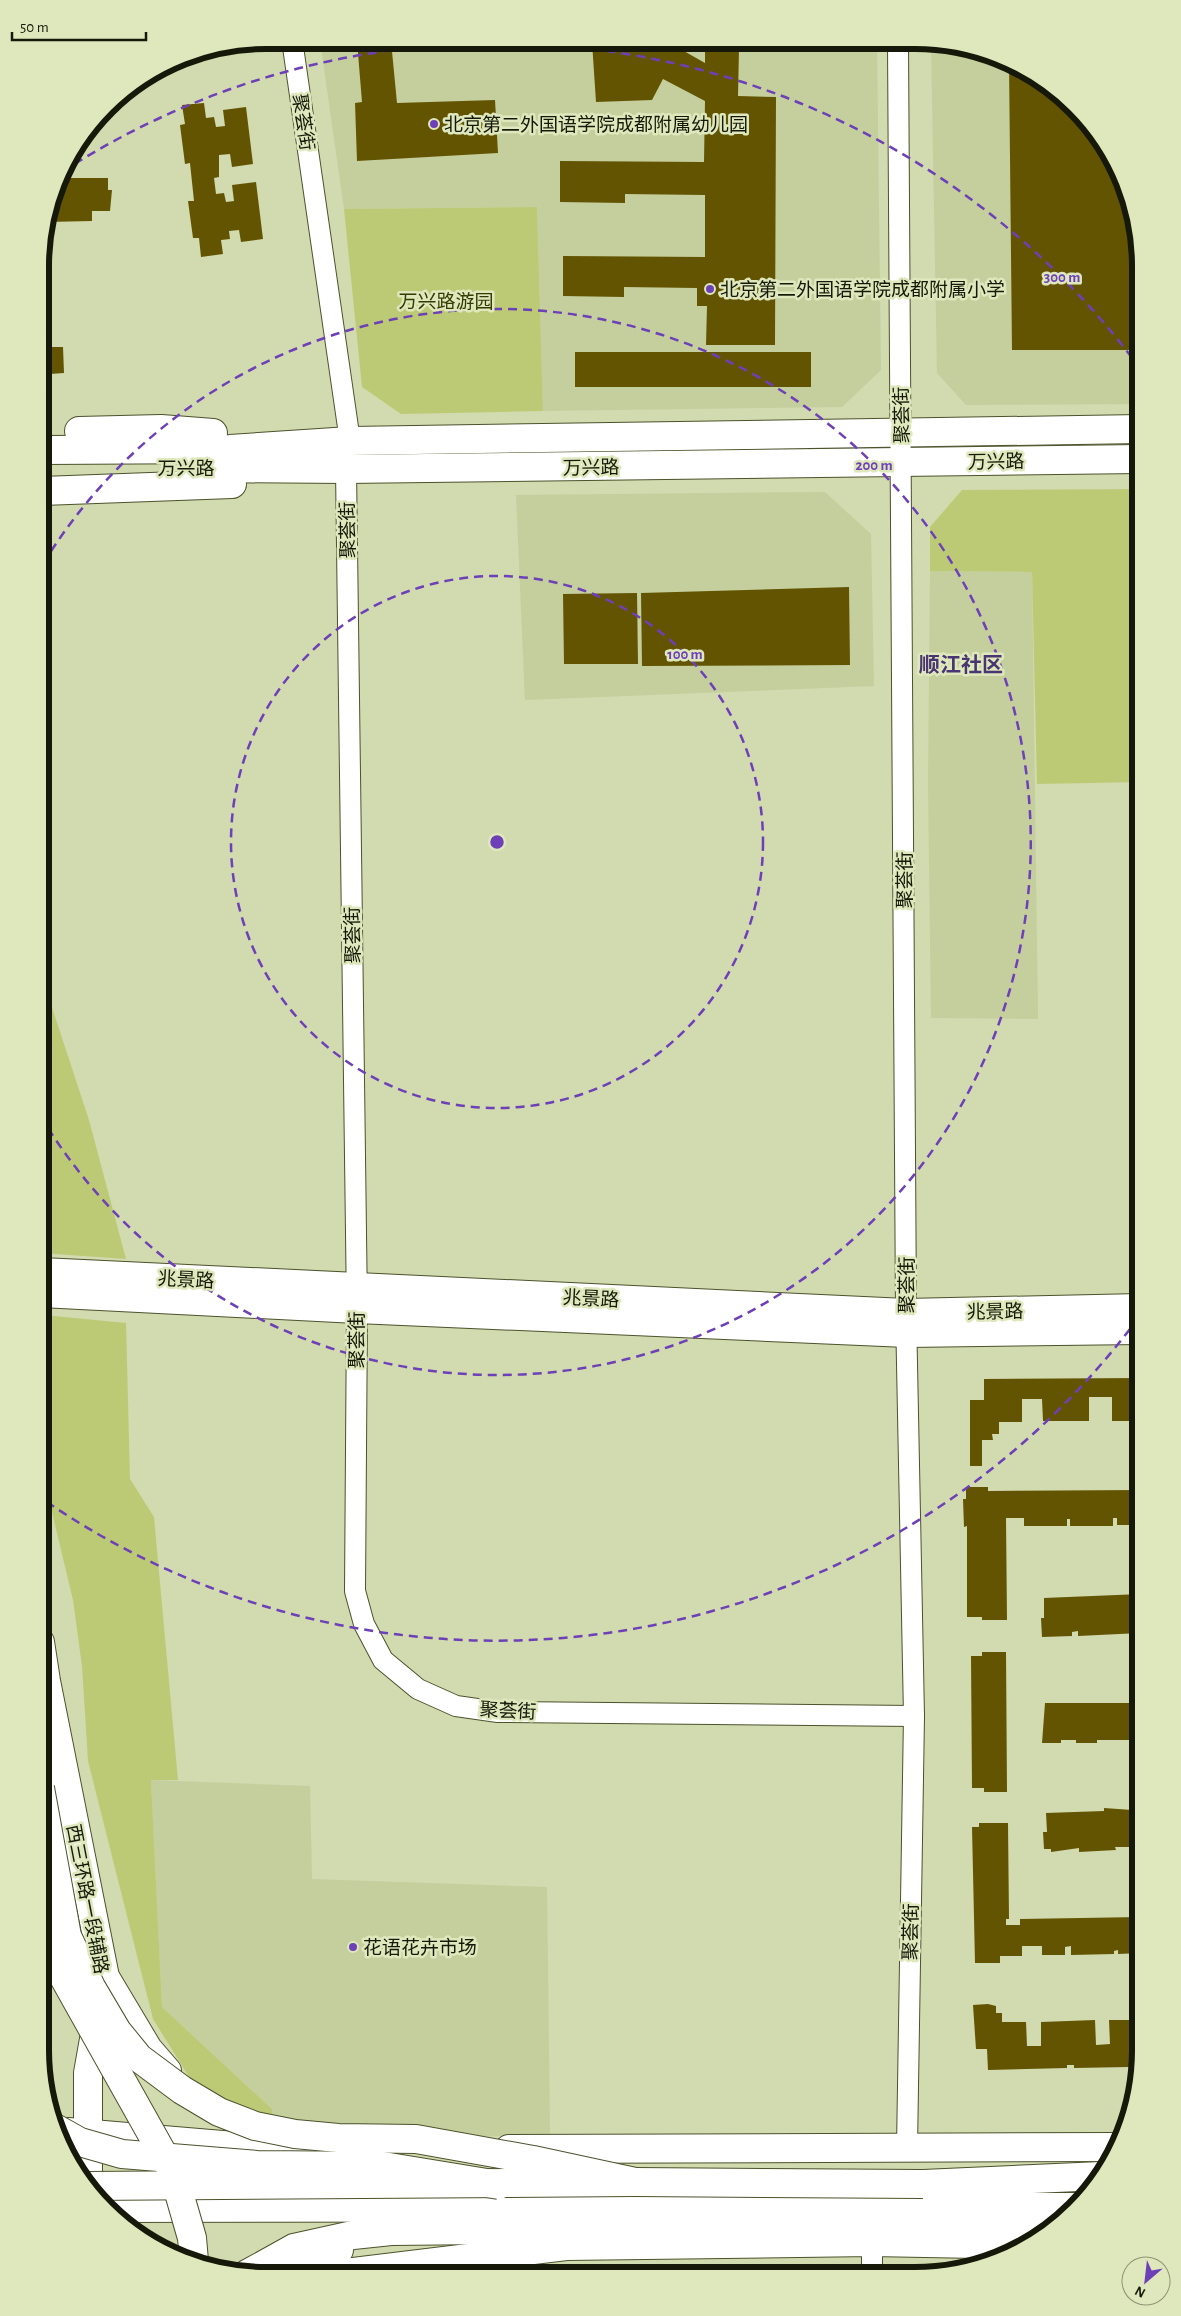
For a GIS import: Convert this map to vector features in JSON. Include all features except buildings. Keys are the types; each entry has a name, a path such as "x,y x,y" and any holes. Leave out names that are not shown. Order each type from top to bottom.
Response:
{"main road":[{"path":"49,450 230,449 350,441 1132,429"},
{"path":"49,431 161,430 350,441"},
{"name":"万兴路","path":"49,467 346,469 1132,459"},
{"path":"49,491 227,485 346,469"},
{"name":"兆景路","path":"49,1273 357,1298"},
{"name":"兆景路","path":"49,1292 357,1298 906,1323 1132,1330"},
{"name":"兆景路","path":"906,1323 1132,1309"},
{"name":"西三环路一段辅路","path":"49,1696 105,1977 88,2073 87,2174"},
{"path":"49,1837 67,1936 91,1987 117,2031 139,2058 182,2090 219,2112 255,2126 294,2134 338,2138 416,2139 533,2160 636,2182"},
{"path":"49,1946 58,1967 173,2172 192,2238 193,2255"},
{"path":"105,1977 148,2049 198,2107 234,2134 282,2150"},
{"path":"64,2131 282,2150 1109,2147"},
{"path":"66,2135 80,2142 122,2154 257,2165 383,2166 499,2185"},
{"path":"260,2267 294,2248 353,2235 391,2231 924,2205 1091,2178"},
{"path":"97,2186 499,2185 636,2182 924,2205 1046,2223"},
{"path":"117,2208 924,2205 1065,2207"},
{"path":"301,2267 309,2261 391,2231"},
{"path":"394,2267 566,2246 872,2242 1012,2245"}],"street":[{"name":"聚荟街","path":"293,49 350,441"},
{"name":"聚荟街","path":"898,49 902,432 906,1323 914,1716 907,2148"},
{"name":"聚荟街","path":"346,469 357,1298 355,1591 364,1624 383,1660 418,1689 456,1706 498,1712 914,1716"},
{"path":"872,2242 872,2267"}],"shaded area":[{"name":"北京第二外国语学院成都附属小学","path":"321,49 877,49 881,370 842,407 543,411 537,207 344,209"},
{"path":"931,49 958,53 985,60 1011,71 1036,85 1069,112 1096,145 1103,157 1121,196 1128,223 1132,251 1132,404 966,405 937,373"},
{"path":"825,492 871,534 874,686 525,700 516,495"},
{"path":"930,571 1032,572 1038,1019 931,1018 928,785"},
{"name":"花语花卉市场","path":"151,1780 310,1786 312,1879 547,1887 550,2136 275,2137 272,2109 162,2007"}],"green space":[{"name":"万兴路游园","path":"537,207 543,411 401,414 362,387 344,209"},
{"path":"1132,489 1132,782 1037,784 1032,572 930,571 930,527 962,490"},
{"path":"49,998 89,1120 126,1259 49,1254"},
{"path":"49,1316 126,1323 130,1479 154,1517 178,1780 151,1780 162,2007 272,2109 275,2137 239,2128 189,2077 153,2019 88,1761 82,1666 73,1600 49,1500"}],"place":[{"name":"北京第二外国语学院成都附属幼儿园","path":"434,124"},
{"name":"北京第二外国语学院成都附属小学","path":"710,289"},
{"name":"花语花卉市场","path":"353,1947"}],"district":[{"name":"顺江社区","path":"961,665"}]}
